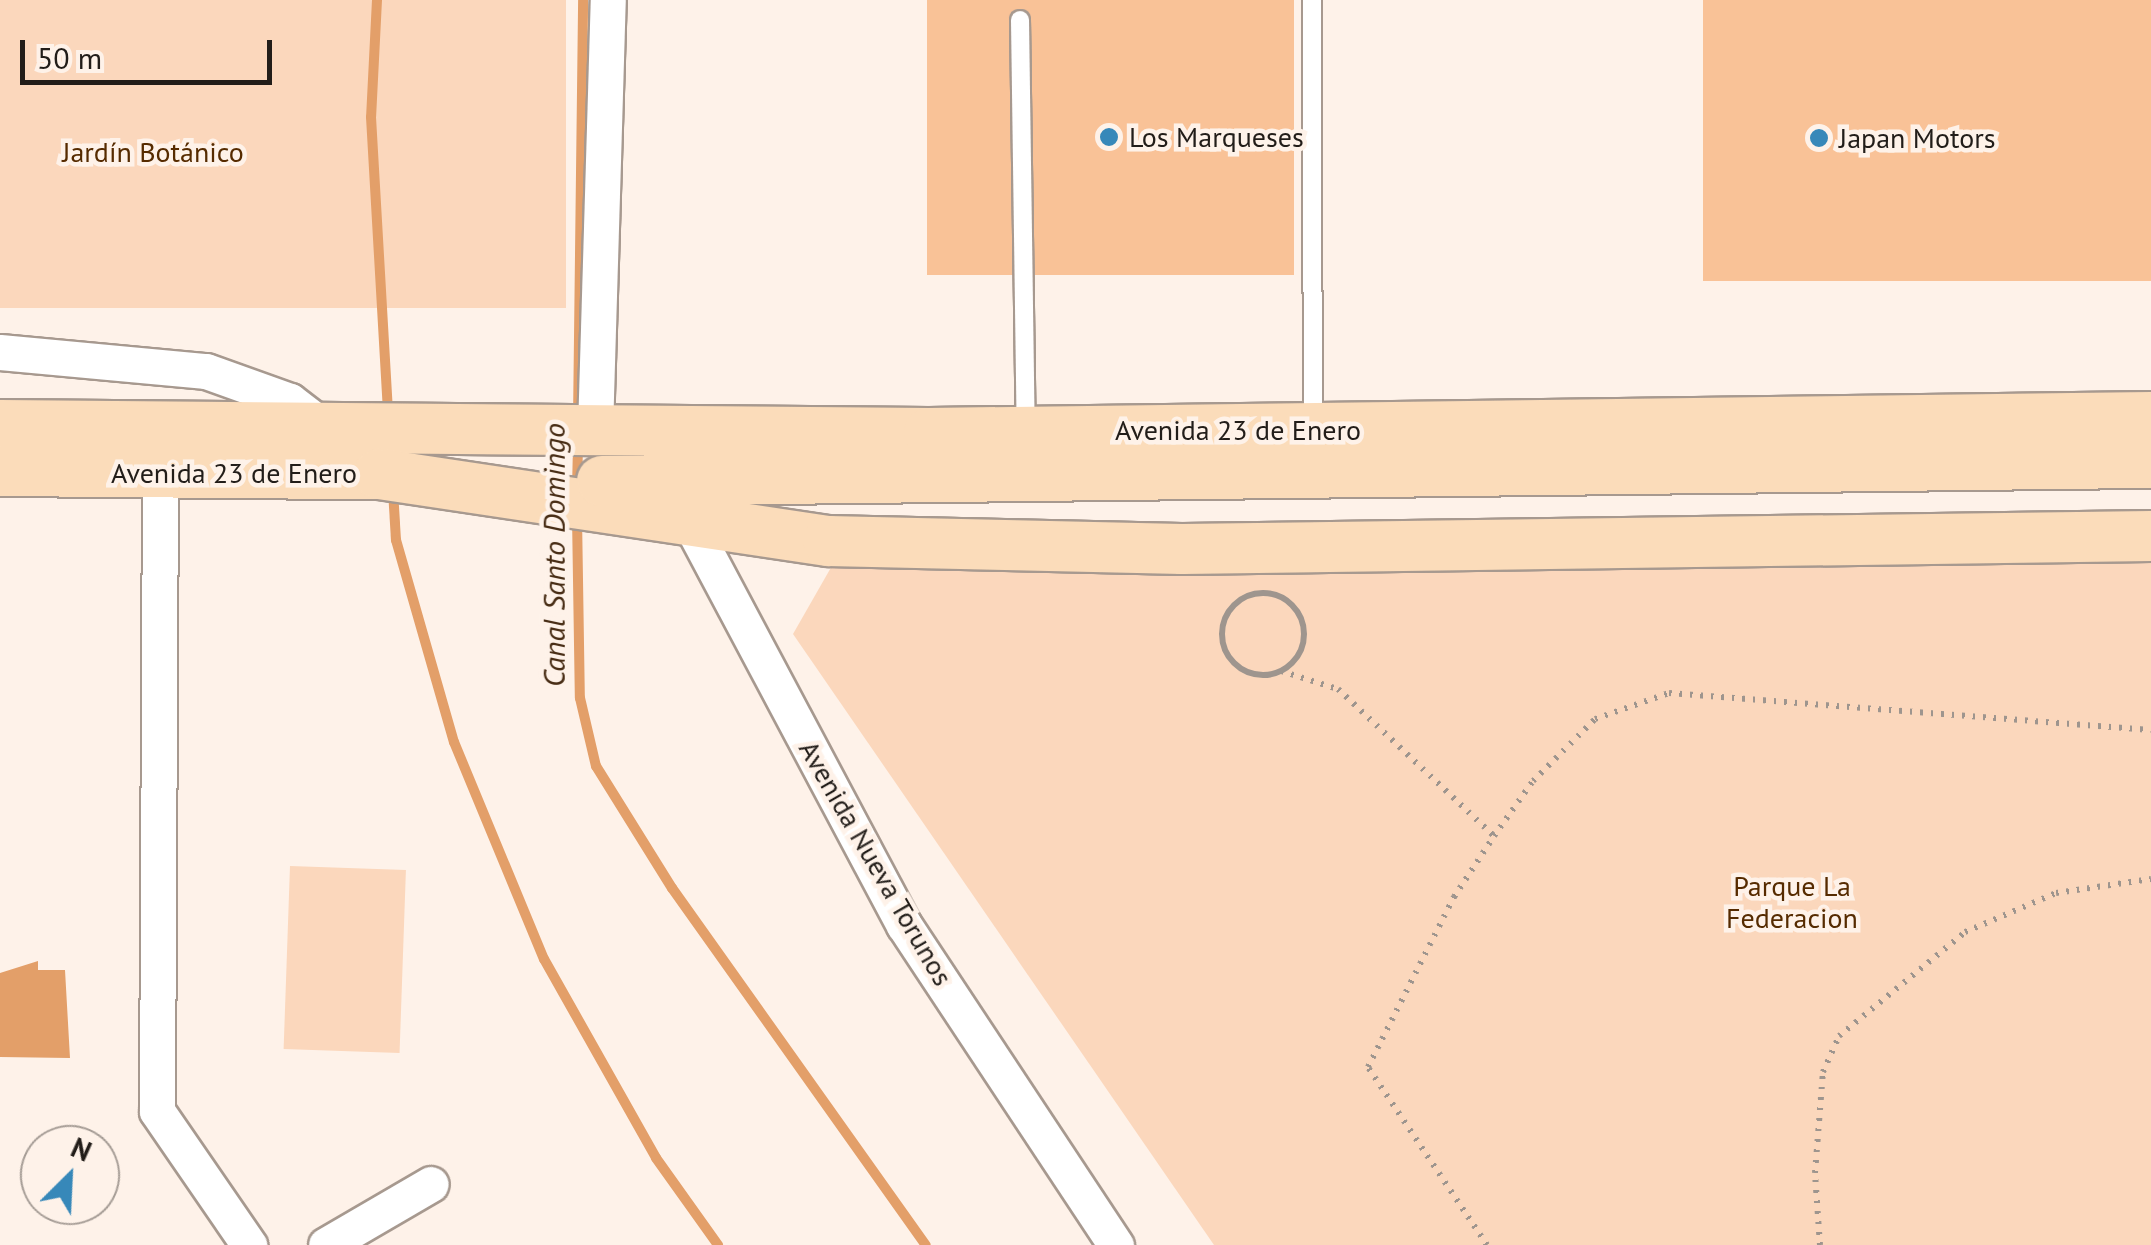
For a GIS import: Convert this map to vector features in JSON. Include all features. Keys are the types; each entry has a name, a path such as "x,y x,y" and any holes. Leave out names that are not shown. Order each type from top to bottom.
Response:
{"main road":[{"name":"Avenida 23 de Enero","path":"0,471 160,472 391,451 562,430 1313,430 2151,417"},
{"name":"Avenida 23 de Enero","path":"0,425 325,428 468,483 539,488 2151,463"},
{"name":"Avenida 23 de Enero","path":"539,488 688,519 828,541 1182,549 2151,536"}],"street":[{"path":"562,430 608,0"},
{"name":"Avenida 23 de Enero","path":"0,352 206,371 290,401 325,428"},
{"path":"160,472 156,1112 249,1245"},
{"name":"Avenida Nueva Torunos","path":"688,519 904,925 1116,1245"},
{"path":"326,1245 431,1184"}],"lane":[{"path":"1312,0 1313,430"},
{"path":"1020,20 1026,432"}],"path":[{"path":"1282,671 1301,651 1304,623 1278,595 1250,595 1223,623 1226,651 1257,674 1282,671 1338,689 1494,836"},
{"path":"1487,1245 1368,1067 1454,897 1533,781 1595,719 1669,693 2151,730"},
{"path":"1820,1245 1815,1173 1823,1072 1839,1036 1965,932 2056,893 2151,879"}],"green space":[{"name":"Jardín Botánico","path":"0,0 566,0 566,308 0,308"},
{"name":"Parque La Federacion","path":"2151,556 2151,1245 1214,1245 793,634 833,564"},
{"path":"290,866 406,870 400,1053 284,1049"}],"shaded area":[{"path":"38,961 38,970 65,970 70,1058 0,1057 0,973"}],"building":[{"name":"Los Marqueses","path":"927,0 1294,0 1294,275 927,275"},
{"path":"1703,0 2151,0 2151,281 1703,281"}],"waterway":[{"path":"377,0 371,117 388,413"},
{"name":"Canal Santo Domingo","path":"578,419 583,0"},
{"name":"Canal Santo Domingo","path":"577,489 578,446"},
{"path":"393,490 396,540 454,742 544,959 656,1158 718,1245"},
{"name":"Canal Santo Domingo","path":"577,516 580,698 596,766 672,888 926,1245"}],"place":[{"name":"Los Marqueses","path":"1109,137"},
{"name":"Japan Motors","path":"1819,138"}]}
